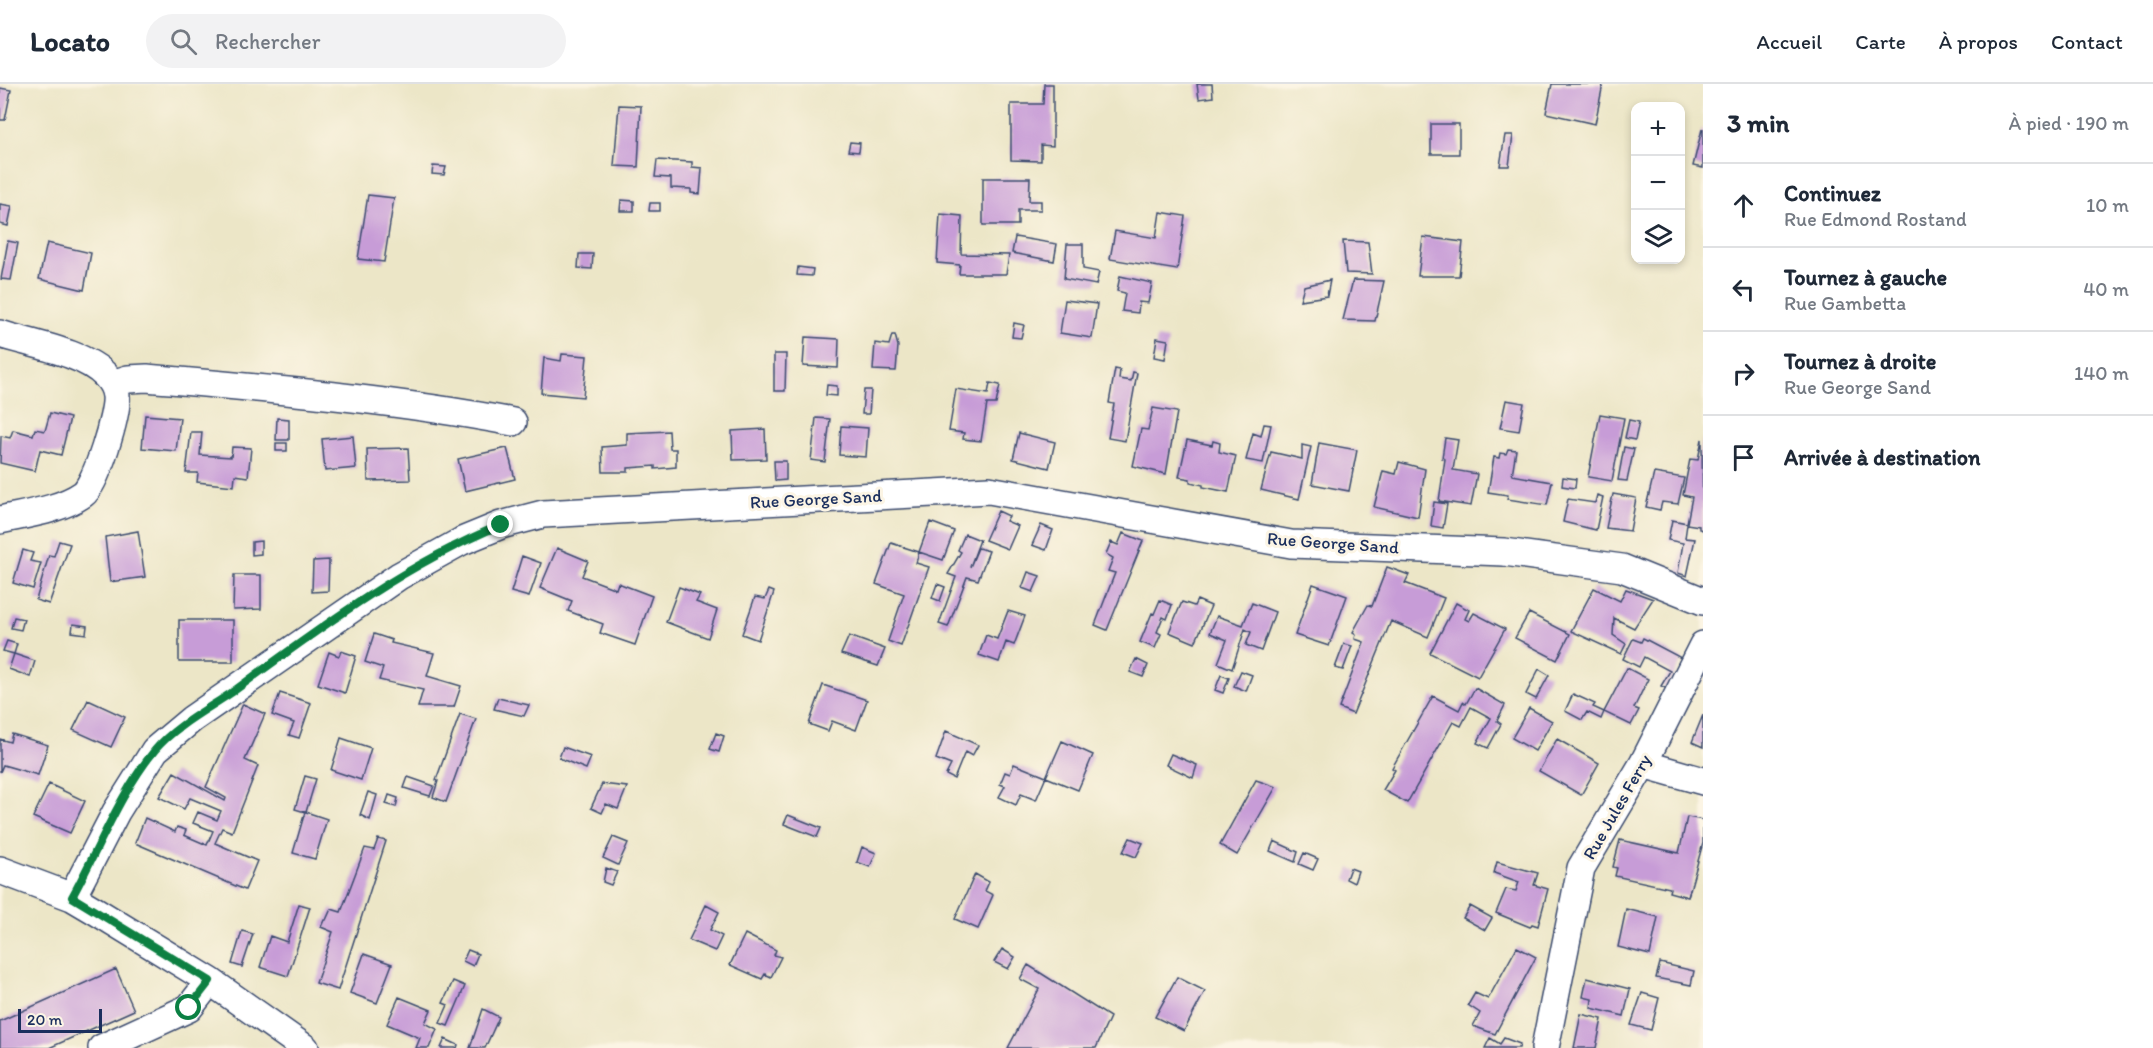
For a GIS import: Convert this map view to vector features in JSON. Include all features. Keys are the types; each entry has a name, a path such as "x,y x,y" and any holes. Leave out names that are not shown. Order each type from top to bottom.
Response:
{"street":[{"path":"0,334 81,359 96,367 112,384 116,405 95,478 84,494 64,504 0,520"},
{"path":"112,384 128,379 147,378 302,392 459,412 513,422"},
{"name":"Rue George Sand","path":"72,897 116,812 155,750 192,719 399,576 462,541 501,525 543,514 989,490 1291,544 1504,552 1622,568 1703,601"},
{"name":"Rue Jules Ferry","path":"1545,1048 1581,868 1643,764 1703,645"},
{"path":"1643,764 1703,781"},
{"path":"0,870 72,897 210,981 305,1048"},
{"path":"102,1048 189,1008 210,981"}],"building":[{"path":"1044,84 1053,84 1053,146 1041,145 1041,161 1011,160 1011,104 1043,104"},
{"path":"1197,84 1212,84 1213,97 1199,99"},
{"path":"1552,84 1603,84 1595,124 1546,113"},
{"path":"0,88 11,90 5,120 0,120"},
{"path":"619,105 641,106 638,167 614,166"},
{"path":"1431,124 1459,124 1459,154 1431,154"},
{"path":"1703,129 1703,168 1693,166"},
{"path":"1505,135 1513,135 1509,166 1500,166"},
{"path":"850,142 860,143 859,152 848,151"},
{"path":"657,160 692,162 692,167 702,168 700,194 691,193 691,189 671,188 671,178 655,177"},
{"path":"433,166 446,167 444,175 432,174"},
{"path":"983,178 1030,178 1029,201 1041,201 1041,210 1018,210 1018,225 983,225"},
{"path":"368,195 394,198 384,262 358,259"},
{"path":"621,200 634,201 634,211 620,211"},
{"path":"650,203 660,203 660,211 649,211"},
{"path":"0,204 12,206 8,226 0,224"},
{"path":"1160,212 1185,216 1177,270 1110,259 1115,231 1156,238"},
{"path":"940,214 962,216 961,254 1009,255 1006,274 959,274 960,265 937,263"},
{"path":"1015,237 1057,244 1054,261 1012,253"},
{"path":"1423,237 1463,242 1459,276 1418,276"},
{"path":"8,241 18,243 11,280 1,279"},
{"path":"1343,241 1368,242 1372,274 1346,273"},
{"path":"47,243 91,253 84,290 39,279"},
{"path":"1067,244 1083,244 1083,269 1099,272 1096,285 1064,279"},
{"path":"579,254 593,254 592,269 578,268"},
{"path":"798,267 813,269 812,276 797,275"},
{"path":"1120,276 1152,283 1148,303 1139,302 1138,313 1122,311 1125,293 1117,291"},
{"path":"1330,280 1327,296 1300,300 1304,286"},
{"path":"1353,280 1384,281 1375,321 1343,320"},
{"path":"1065,300 1097,304 1092,338 1060,333"},
{"path":"1014,323 1024,325 1021,338 1012,337"},
{"path":"892,335 895,335 898,346 896,371 873,370 875,343 889,345"},
{"path":"805,337 839,339 838,368 803,366"},
{"path":"1157,338 1168,340 1165,359 1154,357"},
{"path":"562,354 587,356 583,397 541,393 544,358 561,361"},
{"path":"774,354 786,354 785,391 774,391"},
{"path":"1115,369 1120,370 1119,379 1131,381 1133,372 1137,373 1125,441 1108,438 1114,404 1109,403"},
{"path":"990,383 1000,385 996,404 987,404 981,441 963,439 964,433 949,431 956,389 988,394"},
{"path":"827,385 837,386 837,396 826,395"},
{"path":"864,390 871,390 869,414 862,414"},
{"path":"1506,400 1524,403 1519,431 1500,428"},
{"path":"1153,408 1177,412 1166,474 1133,466 1141,429 1148,430"},
{"path":"50,413 70,418 61,455 40,450 35,471 0,463 1,436 10,438 13,430 33,435 35,429 45,431"},
{"path":"1600,414 1624,418 1612,481 1588,477"},
{"path":"145,415 180,418 176,451 142,448"},
{"path":"277,418 289,419 289,440 276,440"},
{"path":"816,418 830,419 825,462 811,460"},
{"path":"1629,420 1639,422 1635,440 1625,438"},
{"path":"1264,424 1271,425 1263,463 1246,460 1253,433 1261,436"},
{"path":"841,426 868,428 866,457 839,455"},
{"path":"765,429 766,459 733,460 732,431"},
{"path":"669,431 670,449 676,449 676,467 655,469 655,466 628,468 628,472 603,472 602,447 627,445 627,433"},
{"path":"191,432 202,432 200,455 231,457 232,447 251,448 248,477 235,475 234,486 197,482 198,473 186,473"},
{"path":"1019,433 1055,442 1049,468 1013,459"},
{"path":"353,436 356,468 325,471 322,439"},
{"path":"1445,438 1458,440 1453,470 1477,474 1471,506 1439,501 1445,459 1442,458"},
{"path":"1702,439 1703,530 1699,529 1699,526 1687,524 1685,538 1695,539 1687,576 1678,573 1683,543 1668,540 1672,520 1687,523 1692,497 1683,495 1690,459 1698,460"},
{"path":"1187,440 1212,445 1213,441 1220,443 1219,452 1236,456 1228,492 1203,487 1203,485 1190,482 1190,479 1179,477"},
{"path":"276,443 287,443 287,451 276,451"},
{"path":"1319,443 1357,450 1349,491 1312,484"},
{"path":"1302,445 1311,447 1299,499 1261,490 1271,452 1302,459"},
{"path":"1624,447 1634,449 1627,481 1618,480"},
{"path":"408,448 410,480 368,481 367,449"},
{"path":"507,448 515,479 465,491 458,459"},
{"path":"1508,449 1516,450 1512,475 1552,482 1547,505 1507,499 1508,495 1488,492 1494,457 1499,458 1500,453 1506,454"},
{"path":"774,461 786,461 786,480 775,481"},
{"path":"1399,462 1425,469 1418,517 1374,507 1383,471 1396,474"},
{"path":"1654,473 1684,478 1678,504 1662,502 1660,510 1646,507"},
{"path":"1563,477 1576,479 1575,488 1562,486"},
{"path":"1613,494 1636,498 1630,531 1606,528"},
{"path":"1597,495 1603,497 1596,530 1563,522 1568,499 1595,503"},
{"path":"1434,502 1447,504 1443,528 1431,526"},
{"path":"998,511 1009,516 1006,521 1018,526 1008,549 985,540"},
{"path":"930,522 954,531 943,560 919,552"},
{"path":"1041,525 1053,530 1046,550 1032,545"},
{"path":"138,531 145,577 110,582 105,537"},
{"path":"1123,533 1143,541 1107,630 1095,625 1115,573 1108,571 1113,558 1106,554 1111,542 1118,545"},
{"path":"965,534 980,540 970,567 978,548 989,551 978,580 967,577 948,627 939,624 956,577 948,574 961,552 958,550"},
{"path":"59,541 70,544 49,604 36,600 49,555 54,556"},
{"path":"261,541 261,554 252,555 252,542"},
{"path":"891,543 919,552 916,563 929,567 901,646 888,641 904,594 876,584"},
{"path":"557,548 588,561 582,576 616,589 618,583 652,596 635,645 600,633 603,624 568,611 572,601 540,588"},
{"path":"23,550 33,553 30,561 41,563 33,589 13,583"},
{"path":"522,556 541,563 529,597 511,592"},
{"path":"329,560 328,591 312,592 313,561"},
{"path":"1387,567 1409,575 1405,583 1444,598 1428,637 1391,621 1353,714 1339,708 1364,642 1355,639 1356,634 1353,632 1368,605 1372,606"},
{"path":"1028,572 1040,576 1033,592 1022,588"},
{"path":"234,575 261,575 261,609 233,610"},
{"path":"937,584 945,587 940,601 932,598"},
{"path":"1313,584 1347,596 1329,646 1295,635"},
{"path":"679,587 700,595 696,602 717,610 708,638 666,622"},
{"path":"1594,588 1620,601 1626,589 1653,599 1634,628 1614,618 1613,635 1626,644 1621,654 1571,631"},
{"path":"769,590 774,592 758,640 742,634 755,597 765,599"},
{"path":"1160,600 1172,605 1167,619 1163,617 1157,632 1161,634 1155,648 1140,642"},
{"path":"1197,600 1211,606 1195,643 1169,632 1182,602 1194,606"},
{"path":"1252,603 1275,612 1261,651 1246,645 1251,632 1245,629 1232,669 1218,663 1227,640 1210,633 1217,616 1243,625"},
{"path":"1456,603 1469,610 1465,619 1469,621 1474,613 1505,629 1478,677 1430,653"},
{"path":"1008,611 1025,616 1014,645 1006,642 999,662 979,655 986,635 997,639"},
{"path":"1529,613 1570,634 1557,660 1515,638"},
{"path":"14,617 24,619 21,630 11,628"},
{"path":"179,620 233,620 233,662 179,662"},
{"path":"73,624 87,626 86,634 72,632"},
{"path":"374,634 392,640 391,643 434,653 427,676 461,686 454,707 418,707 423,690 379,680 383,668 365,662"},
{"path":"849,636 885,649 878,666 841,654"},
{"path":"1643,638 1683,659 1666,688 1661,686 1670,671 1644,657 1639,667 1623,659 1633,639 1641,642"},
{"path":"7,641 17,644 14,654 3,651"},
{"path":"1344,644 1352,646 1343,670 1335,668"},
{"path":"341,651 356,656 345,693 318,684 329,652 339,656"},
{"path":"14,654 35,661 30,677 9,669"},
{"path":"1136,659 1148,665 1143,677 1130,672"},
{"path":"1627,668 1648,679 1634,708 1639,710 1631,725 1604,712"},
{"path":"1539,669 1549,675 1536,699 1526,694"},
{"path":"1241,671 1252,675 1246,691 1234,686"},
{"path":"1221,675 1229,678 1223,693 1215,690"},
{"path":"823,685 867,700 856,730 832,721 828,731 809,724"},
{"path":"1475,688 1505,705 1497,721 1501,724 1488,748 1477,743 1491,718 1471,707 1461,726 1453,722 1407,803 1383,790 1395,770 1392,768 1433,696 1459,710 1463,702 1466,704"},
{"path":"280,693 311,703 299,738 289,735 294,723 272,715"},
{"path":"1573,694 1595,704 1593,707 1604,712 1601,719 1587,712 1582,720 1565,711"},
{"path":"498,698 529,705 524,716 494,709"},
{"path":"88,700 125,717 111,747 73,730"},
{"path":"243,704 265,714 245,760 258,766 232,832 222,828 215,843 257,861 245,890 135,843 145,818 175,832 177,827 186,830 184,835 207,845 213,831 193,823 198,812 217,820 221,811 190,798 184,809 159,797 174,772 225,801 226,798 206,787"},
{"path":"1529,708 1552,721 1535,751 1512,738"},
{"path":"460,714 476,719 446,802 433,797 438,781 436,780"},
{"path":"1703,715 1703,747 1692,742"},
{"path":"946,731 978,745 972,756 965,752 954,779 946,775 951,765 936,759"},
{"path":"716,733 724,736 719,752 710,749"},
{"path":"12,734 48,745 38,775 3,765 0,772 0,739 10,742"},
{"path":"341,738 371,748 361,780 331,770"},
{"path":"1557,739 1599,763 1581,795 1539,771"},
{"path":"1062,741 1093,755 1078,790 1046,777"},
{"path":"563,747 591,757 586,769 559,758"},
{"path":"1171,754 1197,765 1193,778 1166,765"},
{"path":"1014,764 1046,777 1036,800 1021,794 1016,805 999,797 1005,786 1000,784 1005,772 1010,774"},
{"path":"305,776 316,779 306,812 327,819 315,859 293,853 305,812 295,809"},
{"path":"408,777 434,786 430,796 404,788"},
{"path":"1256,780 1276,787 1237,855 1220,845"},
{"path":"49,784 85,801 70,833 33,817"},
{"path":"602,784 627,787 618,809 606,804 602,813 591,808"},
{"path":"368,792 377,795 370,820 360,815"},
{"path":"389,795 398,798 396,807 386,804"},
{"path":"788,815 821,828 817,837 784,824"},
{"path":"1687,817 1703,820 1703,843 1688,897 1669,892 1670,888 1615,876 1617,868 1613,867 1620,840 1679,853"},
{"path":"613,837 628,843 618,865 603,858"},
{"path":"1130,838 1143,843 1136,857 1123,852"},
{"path":"378,839 386,841 338,990 316,983 333,932 321,927 324,920 331,909 341,912 365,848 374,850"},
{"path":"1274,841 1298,852 1295,862 1270,851"},
{"path":"862,847 876,853 870,867 857,862"},
{"path":"1304,853 1318,859 1313,870 1299,864"},
{"path":"1497,862 1538,873 1534,885 1548,889 1538,926 1532,924 1530,927 1496,913 1506,889 1516,891 1519,882 1494,873"},
{"path":"606,868 617,872 611,885 603,882"},
{"path":"1350,868 1358,871 1354,883 1346,879"},
{"path":"975,874 989,882 985,891 993,895 978,929 955,919"},
{"path":"299,904 310,907 288,976 260,967 270,936 287,942"},
{"path":"706,905 719,912 710,930 722,936 715,951 689,940"},
{"path":"1470,906 1492,918 1485,930 1463,918"},
{"path":"1626,909 1658,917 1650,955 1618,947"},
{"path":"242,931 253,934 242,967 232,964"},
{"path":"745,934 776,950 774,955 781,957 771,977 765,974 762,979 730,965"},
{"path":"1517,947 1536,957 1495,1034 1473,1026 1480,1013 1468,1005 1475,993 1488,999"},
{"path":"1002,949 1015,957 1008,969 994,962"},
{"path":"468,950 478,954 473,966 463,961"},
{"path":"364,954 392,964 377,1003 350,993"},
{"path":"1660,963 1694,971 1691,985 1656,978"},
{"path":"1028,965 1110,1017 1096,1048 1008,1048 1039,989 1020,979"},
{"path":"116,969 134,1010 49,1048 0,1048 0,1021"},
{"path":"1177,977 1205,991 1184,1031 1155,1017"},
{"path":"1587,978 1630,989 1624,1016 1591,1008 1592,999 1583,997"},
{"path":"453,981 465,986 448,1026 440,1023 448,1005 443,1003"},
{"path":"1642,993 1659,998 1651,1030 1631,1025"},
{"path":"399,997 431,1010 425,1023 437,1029 429,1048 416,1048 420,1038 387,1024"},
{"path":"483,1009 499,1017 485,1048 470,1048"},
{"path":"1581,1014 1602,1019 1596,1048 1574,1048"},
{"path":"1490,1038 1500,1044 1504,1038 1520,1044 1519,1048 1485,1048"},
{"path":"445,1039 458,1045 457,1048 441,1048"}],"route":[{"path":"189,1008 210,981 72,897 116,812 155,750 192,719 399,576 462,541 501,525"}]}
